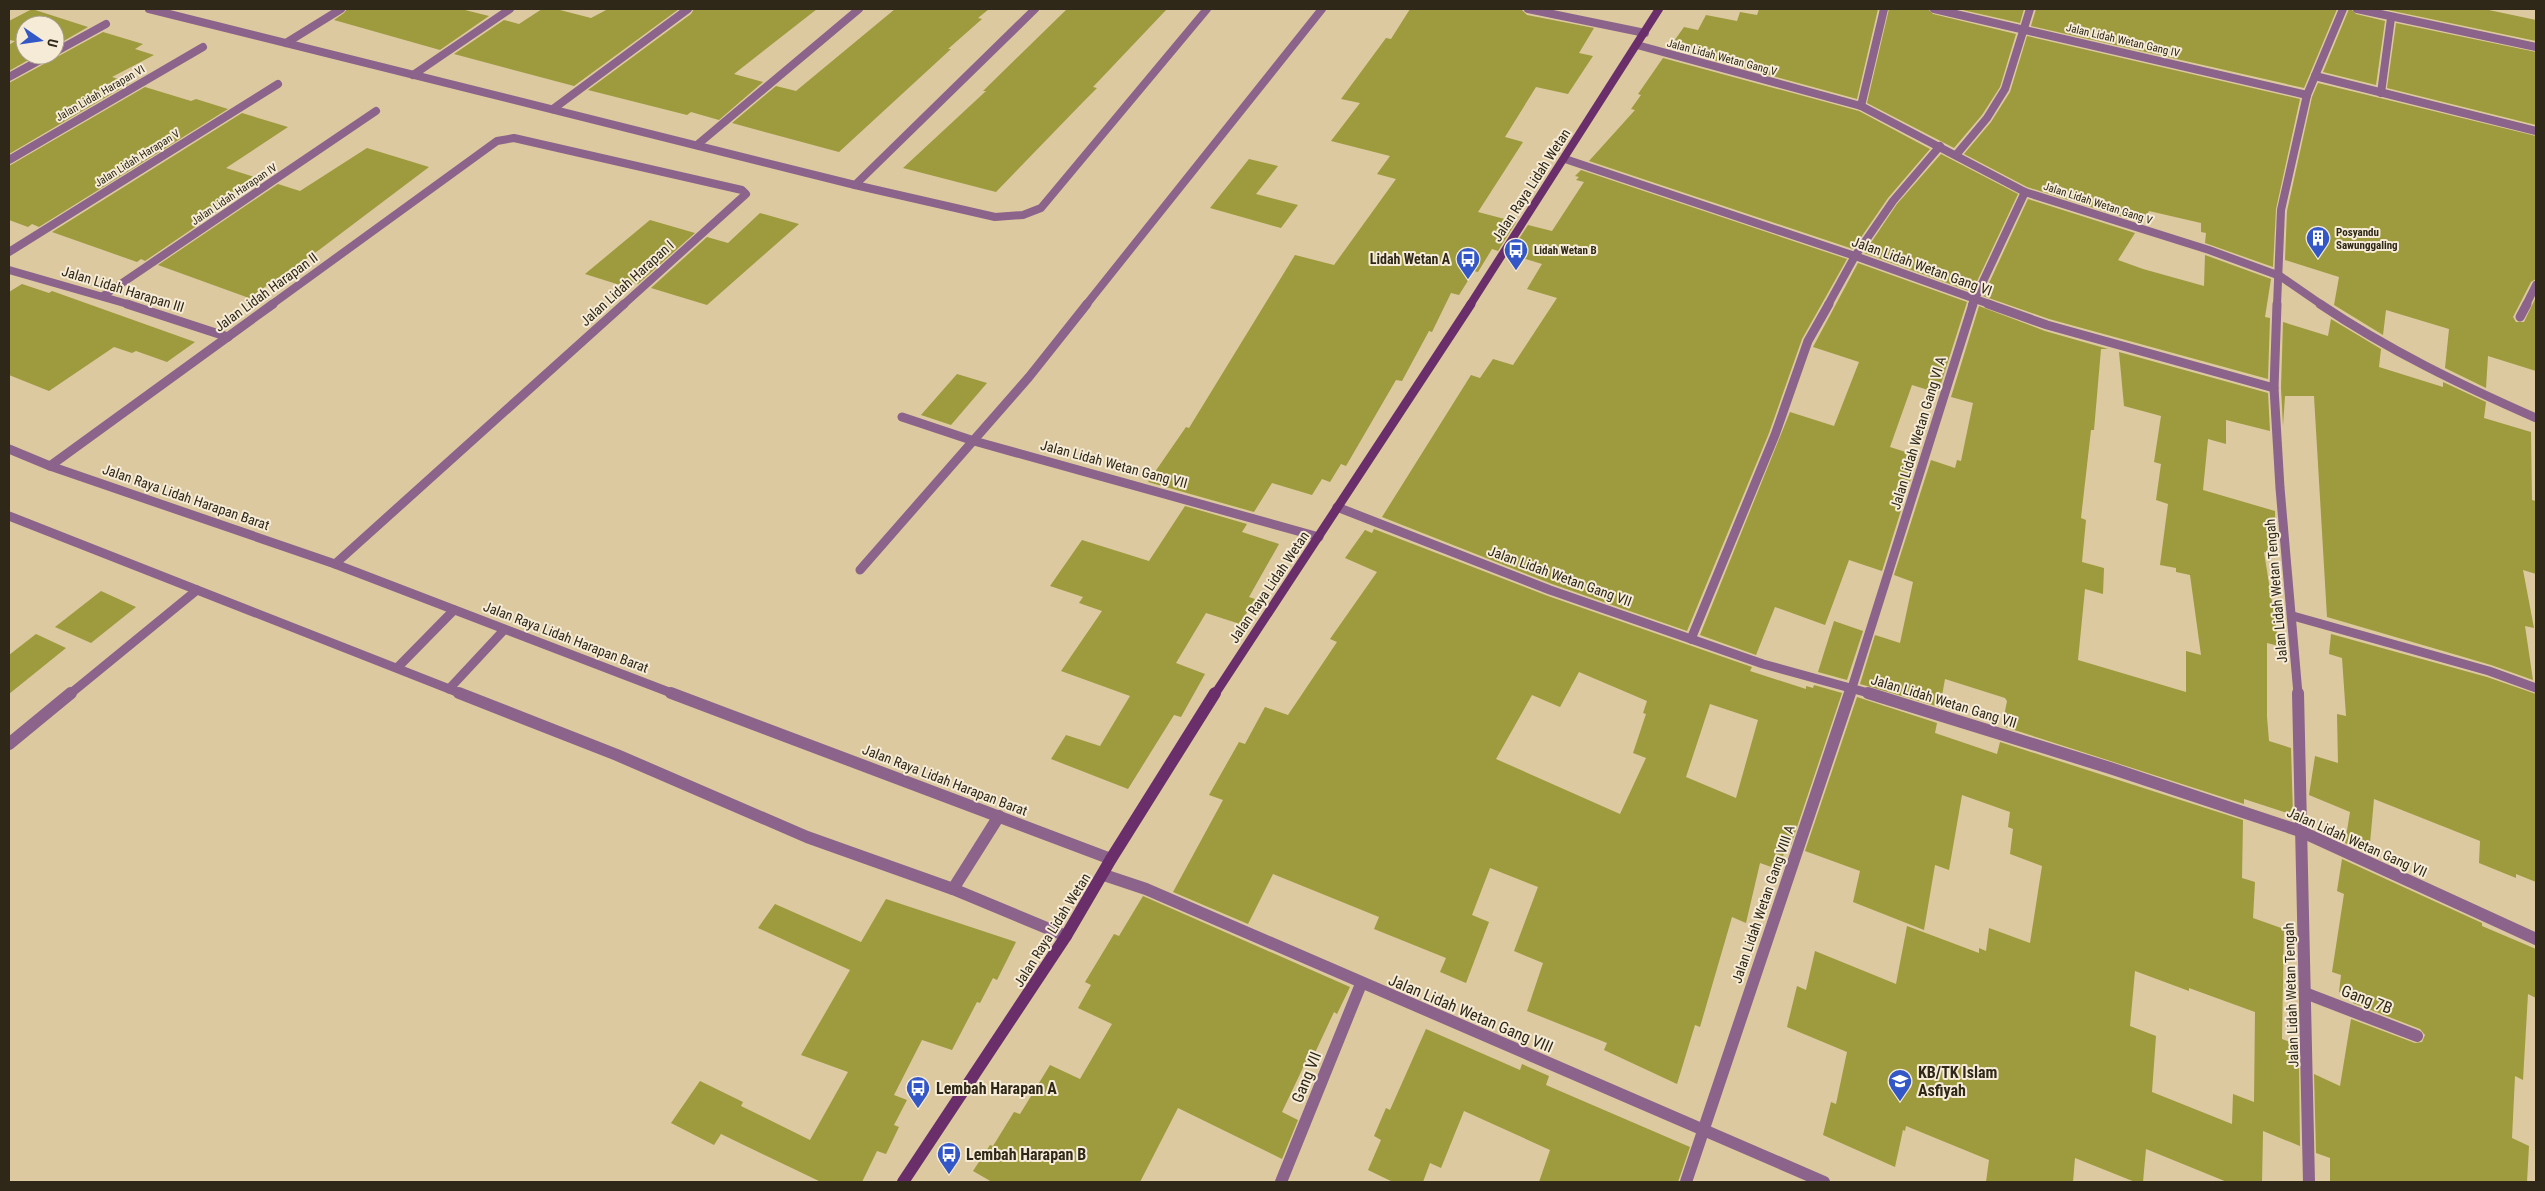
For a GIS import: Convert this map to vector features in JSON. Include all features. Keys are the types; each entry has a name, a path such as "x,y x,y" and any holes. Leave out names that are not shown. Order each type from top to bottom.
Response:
{"main road":[{"name":"Jalan Raya Lidah Wetan","path":"904,1182 1066,936 1104,874 1111,859 1216,692 1565,159 1659,9"}],"street":[{"path":"155,9 855,185 995,217 1023,215 1041,208 1208,9"},
{"path":"286,43 341,9"},
{"path":"413,75 510,9"},
{"path":"553,109 688,9"},
{"path":"697,145 858,9"},
{"path":"855,185 1035,9"},
{"path":"860,570 974,441 1188,180 1322,9"},
{"path":"1528,9 1645,33"},
{"path":"1861,106 1884,9"},
{"name":"Jalan Lidah Wetan Gang IV","path":"1934,9 2307,95"},
{"path":"1956,155 1987,118 2005,89 2030,9"},
{"name":"Jalan Lidah Wetan Tengah","path":"2309,1182 2298,694 2293,616 2280,488 2274,388 2280,276 2281,210 2307,95 2343,9"},
{"path":"2357,9 2391,18 2536,47"},
{"path":"2381,92 2391,18"},
{"path":"65,47 106,24"},
{"name":"Jalan Lidah Wetan Gang V","path":"1637,45 1861,106 2025,192 2209,250 2280,276 2345,321 2436,372 2536,418"},
{"name":"Jalan Lidah Harapan VI","path":"9,160 203,47"},
{"path":"9,77 31,65"},
{"path":"2315,76 2536,131"},
{"name":"Jalan Lidah Harapan V","path":"9,252 278,84"},
{"name":"Jalan Lidah Harapan IV","path":"104,296 376,111"},
{"name":"Jalan Lidah Harapan I","path":"335,564 746,194 742,190 514,138 497,140"},
{"name":"Jalan Lidah Harapan II","path":"50,466 497,140"},
{"path":"1691,639 1775,435 1808,340 1855,256 1894,202 1940,146"},
{"name":"Jalan Lidah Wetan Gang VI","path":"1565,159 1855,256 2047,325 2274,388"},
{"name":"Jalan Lidah Wetan Gang VI A","path":"1852,688 1974,300 2025,192"},
{"name":"Jalan Lidah Harapan III","path":"9,270 104,296 228,336"},
{"path":"2520,317 2536,285"},
{"name":"Jalan Lidah Wetan Gang VII","path":"902,417 974,441 1319,537"},
{"name":"Jalan Raya Lidah Harapan Barat","path":"9,449 50,466 335,564 504,630 1111,859"},
{"name":"Jalan Lidah Wetan Gang VII","path":"1337,507 1550,590 1763,664 1852,688 2110,768 2300,831 2536,939"},
{"path":"9,516 398,667 616,755 807,837 953,889 1066,936"},
{"path":"9,744 197,590"},
{"path":"398,667 454,610"},
{"path":"2293,616 2489,671 2536,688"},
{"path":"449,689 504,630"},
{"name":"Jalan Lidah Wetan Gang VIII A","path":"1686,1182 1702,1128 1852,688"},
{"path":"953,889 999,816"},
{"name":"Jalan Lidah Wetan Gang VIII","path":"1104,874 1146,889 1361,984 1702,1128 1824,1182"},
{"name":"Gang VII","path":"1281,1182 1361,984"},
{"name":"Gang 7B","path":"2305,993 2417,1036"}],"building":[{"path":"32,9 51,15 20,15"},
{"path":"347,9 461,9 489,16 440,50 334,20"},
{"path":"542,9 556,9 591,18 608,9 679,9 574,86 454,54 504,20 519,24"},
{"path":"694,9 817,9 734,74 763,82 719,120 691,112 687,115 588,90 691,14"},
{"path":"895,9 989,9 978,18 982,19 948,49 951,49 839,152 732,123 776,86 796,91"},
{"path":"1067,9 1167,9 1093,87 1097,88 996,192 903,168 986,91 983,91"},
{"path":"1410,9 1521,9 1527,15 1594,28 1579,53 1593,56 1568,94 1536,87 1505,137 1523,142 1478,212 1516,222 1498,251 1492,249 1478,272 1474,271 1459,295 1451,293 1432,332 1429,331 1402,381 1396,380 1346,466 1341,464 1330,482 1322,479 1312,495 1272,483 1254,512 1148,482 1186,427 1189,428 1295,255 1334,265 1396,179 1377,174 1390,156 1331,141 1360,103 1341,99 1386,38 1391,39"},
{"path":"1759,9 1878,9 1857,99 1669,48 1684,27 1698,30 1706,15 1737,21 1740,12 1757,15"},
{"path":"1889,9 1928,9 1933,14 2016,34 2000,87 1982,115 1954,148 1867,103"},
{"path":"1958,9 2024,9 2020,23"},
{"path":"2036,9 2337,9 2304,88 2031,26"},
{"path":"2349,9 2356,14 2385,21 2376,85 2323,72"},
{"path":"2383,9 2484,9 2536,20 2536,41"},
{"path":"15,18 15,41 9,40 9,21"},
{"path":"65,20 88,27 65,40"},
{"path":"2396,23 2536,52 2536,125 2387,88"},
{"path":"103,32 143,44 135,49 154,55 112,77 130,83 9,154 9,83 42,65 65,65 65,53"},
{"path":"2027,36 2300,99 2276,209 2273,267 2205,243 2206,233 2201,232 2201,223 2149,211 2142,223 2027,187 1964,154 1991,122 2010,92"},
{"path":"15,41 15,65 20,65 9,71 9,45"},
{"path":"1663,58 1859,111 1930,149 1888,198 1853,249 1589,161 1635,110 1631,109 1641,95 1638,94"},
{"path":"2318,83 2536,136 2536,279 2531,282 2513,317 2516,322 2524,322 2536,297 2536,371 2488,356 2486,388 2445,368 2449,329 2386,310 2383,335 2334,305 2339,277 2285,260 2287,211 2312,97"},
{"path":"145,87 191,101 196,99 228,109 39,227 32,224 28,227 9,220 9,166"},
{"path":"242,113 288,127 226,168 264,180 145,261 141,259 137,262 52,232"},
{"path":"367,148 429,167 319,250 249,298 158,265 278,184 300,191"},
{"path":"1941,154 2018,194 1972,292 1864,253 1897,204"},
{"path":"1249,159 1278,166 1256,194 1298,205 1281,228 1210,208"},
{"path":"1581,170 1847,259 1802,339 1769,433 1687,631 1552,584 1382,517 1471,375 1480,378 1493,359 1513,365 1557,298 1527,289 1542,264 1509,254 1528,225 1552,231 1584,182 1576,180 1579,177 1575,176"},
{"path":"2028,199 2135,233 2118,260 2143,269 2204,286 2205,255 2271,279 2265,317 2270,318 2268,379 2049,319 1983,296"},
{"path":"760,213 799,224 707,305 651,288 707,237 728,243"},
{"path":"650,220 695,233 638,284 629,281 623,286 585,274"},
{"path":"1858,263 1967,302 1938,393 1912,385 1890,447 1918,456 1882,571 1849,560 1825,625 1775,607 1756,655 1700,635 1790,412 1834,426 1859,362 1813,347"},
{"path":"22,284 49,293 52,291 195,342 167,362 136,351 132,353 114,347 49,391 9,375 9,292"},
{"path":"1979,306 2045,331 2108,349 2101,349 2094,430 2091,430 2081,518 2086,520 2082,562 2104,568 2103,594 2085,589 2078,660 2186,692 2186,651 2201,655 2190,575 2176,572 2176,568 2160,565 2168,504 2156,500 2161,464 2154,462 2161,416 2124,406 2119,352 2268,393 2270,431 2226,420 2226,444 2208,439 2203,490 2275,511 2276,556 2264,552 2279,646 2267,643 2267,717 2269,741 2291,748 2293,815 2244,799 2244,804 2002,726 2007,701 2005,698 1945,679 1940,707 1860,684 1875,635 1900,643 1913,582 1894,575 1931,460 1955,468 1957,460 1961,461 1973,403 1951,397"},
{"path":"2331,319 2381,349 2379,367 2443,387 2443,382 2486,402 2484,418 2531,432 2532,500 2536,501 2536,574 2523,570 2534,628 2525,626 2533,680 2491,665 2327,617 2314,396 2285,396 2283,426 2281,388 2283,322 2328,336"},
{"path":"957,374 987,383 951,425 921,415"},
{"path":"1185,506 1247,524 1242,532 1279,544 1249,597 1255,599 1240,624 1206,613 1176,663 1205,674 1181,717 1174,715 1128,789 1051,759 1066,735 1100,746 1130,696 1061,671 1102,611 1079,603 1083,597 1050,586 1082,540 1149,561"},
{"path":"1374,529 1548,596 1752,667 1750,671 1806,689 1806,686 1813,688 1814,685 1842,693 1791,845 1786,844 1780,870 1760,863 1746,923 1732,917 1700,1027 1695,1025 1677,1084 1604,1050 1607,1043 1527,1011 1543,963 1514,951 1538,887 1490,868 1472,915 1489,922 1466,983 1440,972 1446,958 1374,929 1379,917 1273,874 1248,924 1173,892 1223,800 1209,795 1239,742 1245,744 1265,707 1288,715 1337,642 1330,639 1377,572 1345,558 1365,530 1372,533","holes":["1579,672 1647,701 1643,713 1646,714 1633,753 1646,758 1620,814 1496,759 1532,695 1560,707","1710,704 1758,720 1736,798 1686,777"]},
{"path":"101,591 136,607 91,643 55,627"},
{"path":"1834,621 1863,631 1847,680 1818,672"},
{"path":"36,634 66,648 9,694 9,655"},
{"path":"2331,634 2487,677 2536,694 2536,882 2516,874 2516,878 2479,863 2480,841 2374,799 2369,854 2345,843 2350,812 2309,795 2315,756 2338,763 2337,714 2346,716 2342,658 2329,654"},
{"path":"1857,697 1937,723 1935,733 1997,754 2000,742 2243,820 2242,878 2255,882 2253,918 2284,929 2282,1039 2295,1044 2294,1065 2299,1067 2300,1146 2263,1131 2262,1182 2227,1182 2146,1149 2143,1182 2135,1182 2075,1158 2073,1182 1986,1182 1989,1160 1906,1126 1905,1131 1903,1130 1895,1167 1823,1135 1831,1102 1836,1104 1847,1052 1787,1027 1797,986 1806,990 1815,951 1896,984 1907,926 1979,953 1979,948 1986,951 1989,928 2030,943 2042,866 2010,854 2013,829 2008,827 2010,812 1962,795 1949,870 1935,865 1924,930 1853,902 1860,871 1805,851","holes":["2135,971 2189,991 2189,988 2255,1012 2254,1102 2233,1094 2232,1124 2152,1092 2156,1036 2130,1026"]},
{"path":"2342,859 2482,923 2482,926 2536,949 2536,998 2528,994 2523,1080 2515,1076 2512,1138 2529,1146 2527,1182 2330,1182 2330,1158 2316,1153 2314,1074 2340,1086 2351,1019 2415,1043 2422,1042 2425,1035 2420,1029 2353,1003 2354,999 2339,992 2341,975 2332,972 2344,894 2337,891"},
{"path":"1143,896 1350,987 1337,1014 1334,1012 1313,1057 1309,1055 1282,1112 1298,1120 1282,1159 1178,1108 1140,1182 992,1182 973,1171 990,1145 993,1146 1014,1112 1020,1114 1050,1065 1080,1079 1112,1024 1078,1008 1091,985 1085,982 1114,934 1119,936"},
{"path":"886,899 1016,942 997,980 993,978 980,1003 977,1002 952,1050 922,1040 894,1095 907,1100 894,1125 899,1127 886,1154 877,1151 862,1182 821,1182 721,1134 714,1145 671,1123 700,1081 743,1102 741,1106 810,1140 848,1072 801,1055 850,970 758,928 775,904 861,942"},
{"path":"1426,1029 1520,1070 1522,1064 1549,1076 1546,1085 1690,1147 1678,1182 1539,1182 1550,1150 1464,1111 1441,1168 1430,1163 1423,1182 1393,1182 1368,1170 1381,1140 1374,1136 1386,1108 1390,1110"}],"place":[{"name":"Posyandu Sawunggaling","path":"2318,259"},
{"name":"Lidah Wetan B","path":"1516,271"},
{"name":"Lidah Wetan A","path":"1468,280"},
{"name":"KB/TK Islam Asfiyah","path":"1900,1102"},
{"name":"Lembah Harapan A","path":"918,1109"},
{"name":"Lembah Harapan B","path":"949,1175"}]}
